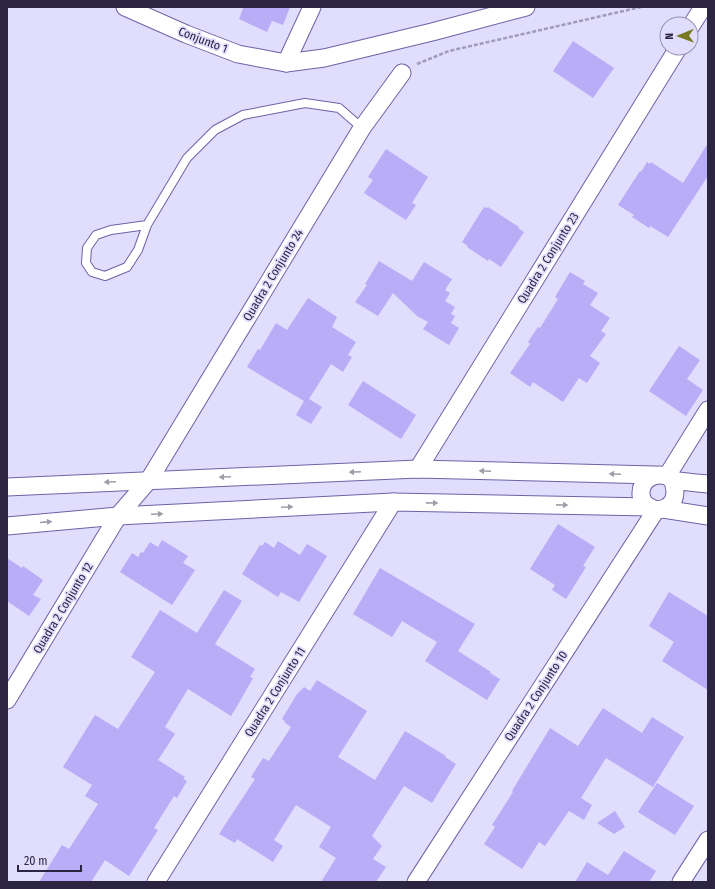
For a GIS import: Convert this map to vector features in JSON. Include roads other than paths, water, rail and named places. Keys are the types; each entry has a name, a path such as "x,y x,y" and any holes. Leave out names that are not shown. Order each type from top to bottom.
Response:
{"street":[{"name":"Conjunto 1","path":"125,7 186,34 238,54 286,63 324,58 432,32 526,7"},
{"path":"286,63 312,7"},
{"path":"697,16 703,7"},
{"name":"Quadra 2 Conjunto 23","path":"418,469 673,56"},
{"name":"Quadra 2 Conjunto 24","path":"118,516 149,480 362,128 402,73"},
{"path":"664,477 708,410"},
{"path":"7,488 149,480 418,469 664,477 708,484"},
{"path":"664,477 676,487 676,494 669,506 656,509 644,503 641,490 643,484 648,478 664,477"},
{"path":"7,526 118,516 393,502 656,509 708,516"},
{"name":"Quadra 2 Conjunto 11","path":"156,882 393,502"},
{"name":"Quadra 2 Conjunto 10","path":"416,882 656,509"},
{"name":"Quadra 2 Conjunto 12","path":"7,700 118,516"},
{"path":"681,882 708,840"}],"lane":[{"path":"147,225 111,230 96,235 87,248 86,263 92,272 105,276 127,268 138,250 147,225 187,158 215,130 243,114 305,103 339,108 362,128"}]}
